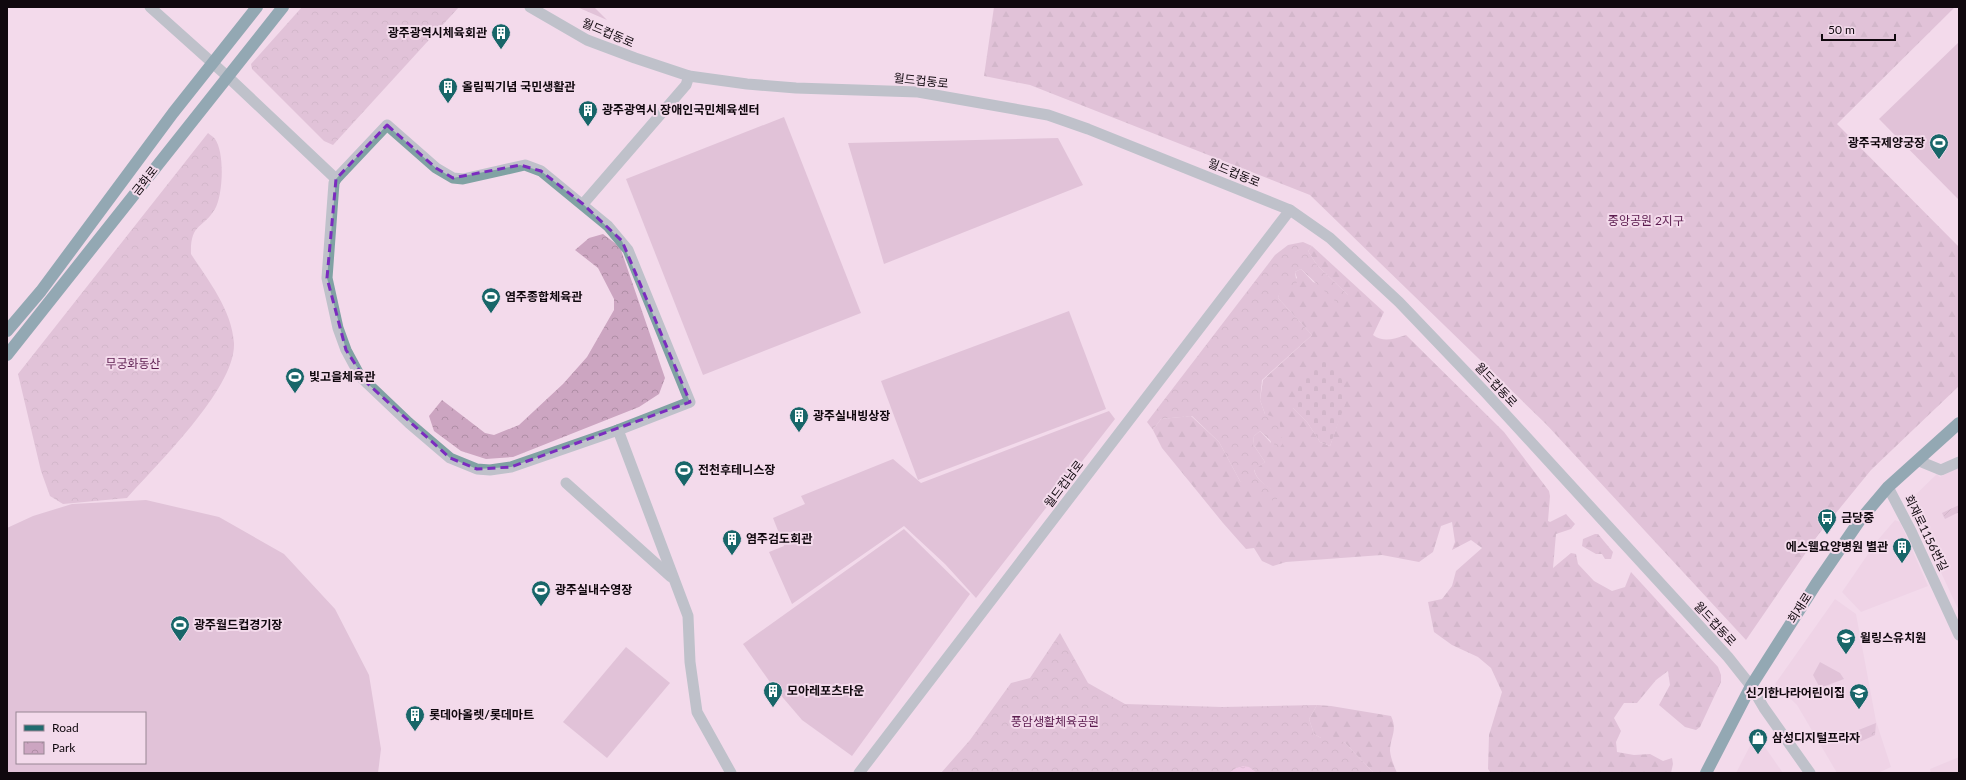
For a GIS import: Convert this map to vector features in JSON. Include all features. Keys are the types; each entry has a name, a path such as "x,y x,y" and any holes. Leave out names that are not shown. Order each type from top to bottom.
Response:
{"main road":[{"name":"금화로","path":"7,331 42,291 173,114 214,64 257,7"},
{"name":"금화로","path":"7,355 283,7"},
{"name":"회재로","path":"1711,771 1751,686 1816,584 1860,520 1888,487 1919,461 1959,423"}],"street":[{"path":"150,7 227,76 336,179"},
{"name":"월드컵동로","path":"530,7 587,40 689,76 747,84 796,88 918,92 1048,115 1088,129 1290,210 1330,238 1399,302 1486,393 1728,657 1751,686 1764,708 1810,773"},
{"path":"583,204 683,88 689,76"},
{"path":"387,125 436,168 453,178 463,179 525,165 541,171 583,204 608,226 628,250 690,402 618,430 520,465 490,470 477,469 450,458 408,423 360,376 346,350 338,328 327,278 334,183 336,179 387,125"},
{"name":"월드컵남로","path":"859,773 1290,210"},
{"path":"618,430 673,579 683,597 688,616 691,670 697,712 731,773"},
{"path":"1919,461 1941,470 1959,462"},
{"path":"566,483 673,579"},
{"name":"회재로1156번길","path":"1888,487 1911,531 1959,635"}],"highlighted area":[{"path":"387,125 436,168 453,178 520,165 541,171 583,204 622,241 690,402 511,467 477,469 450,458 368,384 346,350 327,278 336,179"}],"shaded area":[{"path":"1959,467 1959,611 1910,506 1910,500 1937,474 1940,477"},
{"path":"1895,520 1900,522 1928,586 1861,612 1842,592 1877,541"},
{"path":"1835,599 1856,614 1876,721 1891,767 1878,773 1837,773 1797,705 1775,684"},
{"name":"삼성디지털프라자","path":"1753,740 1760,740 1783,773 1736,773"},
{"path":"1959,757 1959,773 1931,773 1930,769"}],"green space":[{"path":"302,7 459,7 333,145 324,141 252,69 251,64"},
{"path":"577,7 594,7 607,20"},
{"name":"중앙공원 2지구","path":"994,7 1955,7 1837,124 1959,247 1959,386 1871,470 1818,535 1746,640 1546,424 1310,195 1030,85 984,76"},
{"name":"광주국제양궁장","path":"1959,42 1959,200 1879,119"},
{"path":"784,117 861,313 703,375 626,179"},
{"name":"무궁화동산","path":"208,133 214,138 218,145 222,164 220,194 215,209 195,231 191,244 191,254 212,285 229,319 234,343 231,361 222,382 209,403 174,446 127,498 63,504 50,496 41,471 18,374"},
{"path":"1058,138 1083,185 884,264 848,143"},
{"path":"603,234 620,247 665,378 659,394 639,407 513,457 486,459 461,451 434,431 429,416 442,400 485,433 494,435 519,425 563,384 587,357 614,310 614,299 598,268 575,250 589,238"},
{"path":"1303,242 1312,246 1308,251 1317,265 1348,295 1347,301 1337,303 1301,269 1295,272 1297,285 1282,289 1279,294 1278,298 1312,335 1262,380 1260,400 1265,414 1279,419 1283,443 1279,449 1260,431 1254,436 1253,444 1265,462 1254,470 1261,481 1279,493 1276,502 1255,492 1240,481 1219,442 1192,416 1161,419 1153,430 1147,422 1275,255 1288,245"},
{"path":"1312,246 1384,312 1373,335 1385,340 1406,335 1504,432 1549,491 1548,521 1550,522 1566,514 1575,524 1571,529 1556,534 1553,568 1571,553 1576,554 1578,564 1594,581 1612,591 1625,587 1631,572 1718,667 1721,675 1721,682 1700,727 1696,730 1685,727 1659,705 1670,685 1668,671 1656,680 1637,703 1624,703 1614,718 1621,731 1616,742 1617,752 1634,755 1650,754 1663,761 1672,758 1673,764 1671,773 1491,773 1488,769 1489,735 1502,692 1491,668 1478,657 1452,645 1434,632 1428,602 1442,599 1452,586 1456,571 1482,548 1471,540 1452,550 1455,542 1452,522 1441,526 1433,552 1419,562 1382,555 1286,562 1273,566 1262,561 1254,548 1246,549 1162,448 1153,430 1161,419 1191,416 1219,442 1240,481 1278,493 1260,481 1255,474 1254,469 1265,462 1253,444 1254,436 1260,431 1271,443 1265,414 1260,400 1263,380 1312,335 1278,298 1280,290 1297,278 1295,272 1301,269 1313,282 1348,295 1317,265 1308,251","holes":["1346,399 1330,446 1320,442 1307,422 1293,408"]},
{"path":"1069,311 1106,409 918,480 881,381"},
{"path":"1328,359 1340,373 1347,399 1330,446 1320,442 1307,422 1293,408 1297,391 1306,372 1312,367"},
{"path":"1109,411 1115,419 976,598 945,564 904,526 792,604 769,552 784,546 773,518 805,504 801,496 893,459 921,483"},
{"name":"광주월드컵경기장","path":"146,500 219,517 284,554 335,609 369,675 381,749 378,773 7,773 7,528 33,516 72,504"},
{"path":"1959,505 1959,512 1945,519 1942,513"},
{"path":"904,529 970,594 852,756 802,720 772,685 743,644"},
{"path":"1598,534 1613,552 1611,559 1605,559 1602,554 1596,554 1582,546 1583,539"},
{"name":"풍암생활체육공원","path":"1060,633 1088,683 1125,704 1222,707 1317,705 1309,719 1314,734 1321,738 1330,735 1344,742 1374,773 941,773 970,740 1011,683 1030,678"},
{"path":"626,647 670,683 607,758 563,722"},
{"path":"1820,662 1840,673 1844,679 1820,688 1813,675"},
{"path":"1317,705 1391,716 1394,730 1390,751 1397,773 1374,773 1344,742 1321,738 1314,734 1309,719"},
{"path":"1876,723 1875,735 1855,744 1851,733"}],"water":[{"path":"1243,766 1249,767 1257,773 1229,773 1236,768"}],"place":[{"name":"광주광역시체육회관","path":"501,50"},
{"name":"올림픽기념 국민생활관","path":"448,104"},
{"name":"광주광역시 장애인국민체육센터","path":"588,127"},
{"name":"광주국제양궁장","path":"1939,160"},
{"name":"염주종합체육관","path":"491,314"},
{"name":"빛고을체육관","path":"295,394"},
{"name":"광주실내빙상장","path":"799,433"},
{"name":"전천후테니스장","path":"684,487"},
{"name":"금당중","path":"1827,535"},
{"name":"염주검도회관","path":"732,556"},
{"name":"에스웰요양병원 별관","path":"1902,564"},
{"name":"광주실내수영장","path":"541,607"},
{"name":"광주월드컵경기장","path":"180,642"},
{"name":"윌링스유치원","path":"1846,655"},
{"name":"모아레포츠타운","path":"773,708"},
{"name":"신기한나라어린이집","path":"1859,710"},
{"name":"롯데아올렛/롯데마트","path":"415,732"},
{"name":"삼성디지털프라자","path":"1758,755"}]}
